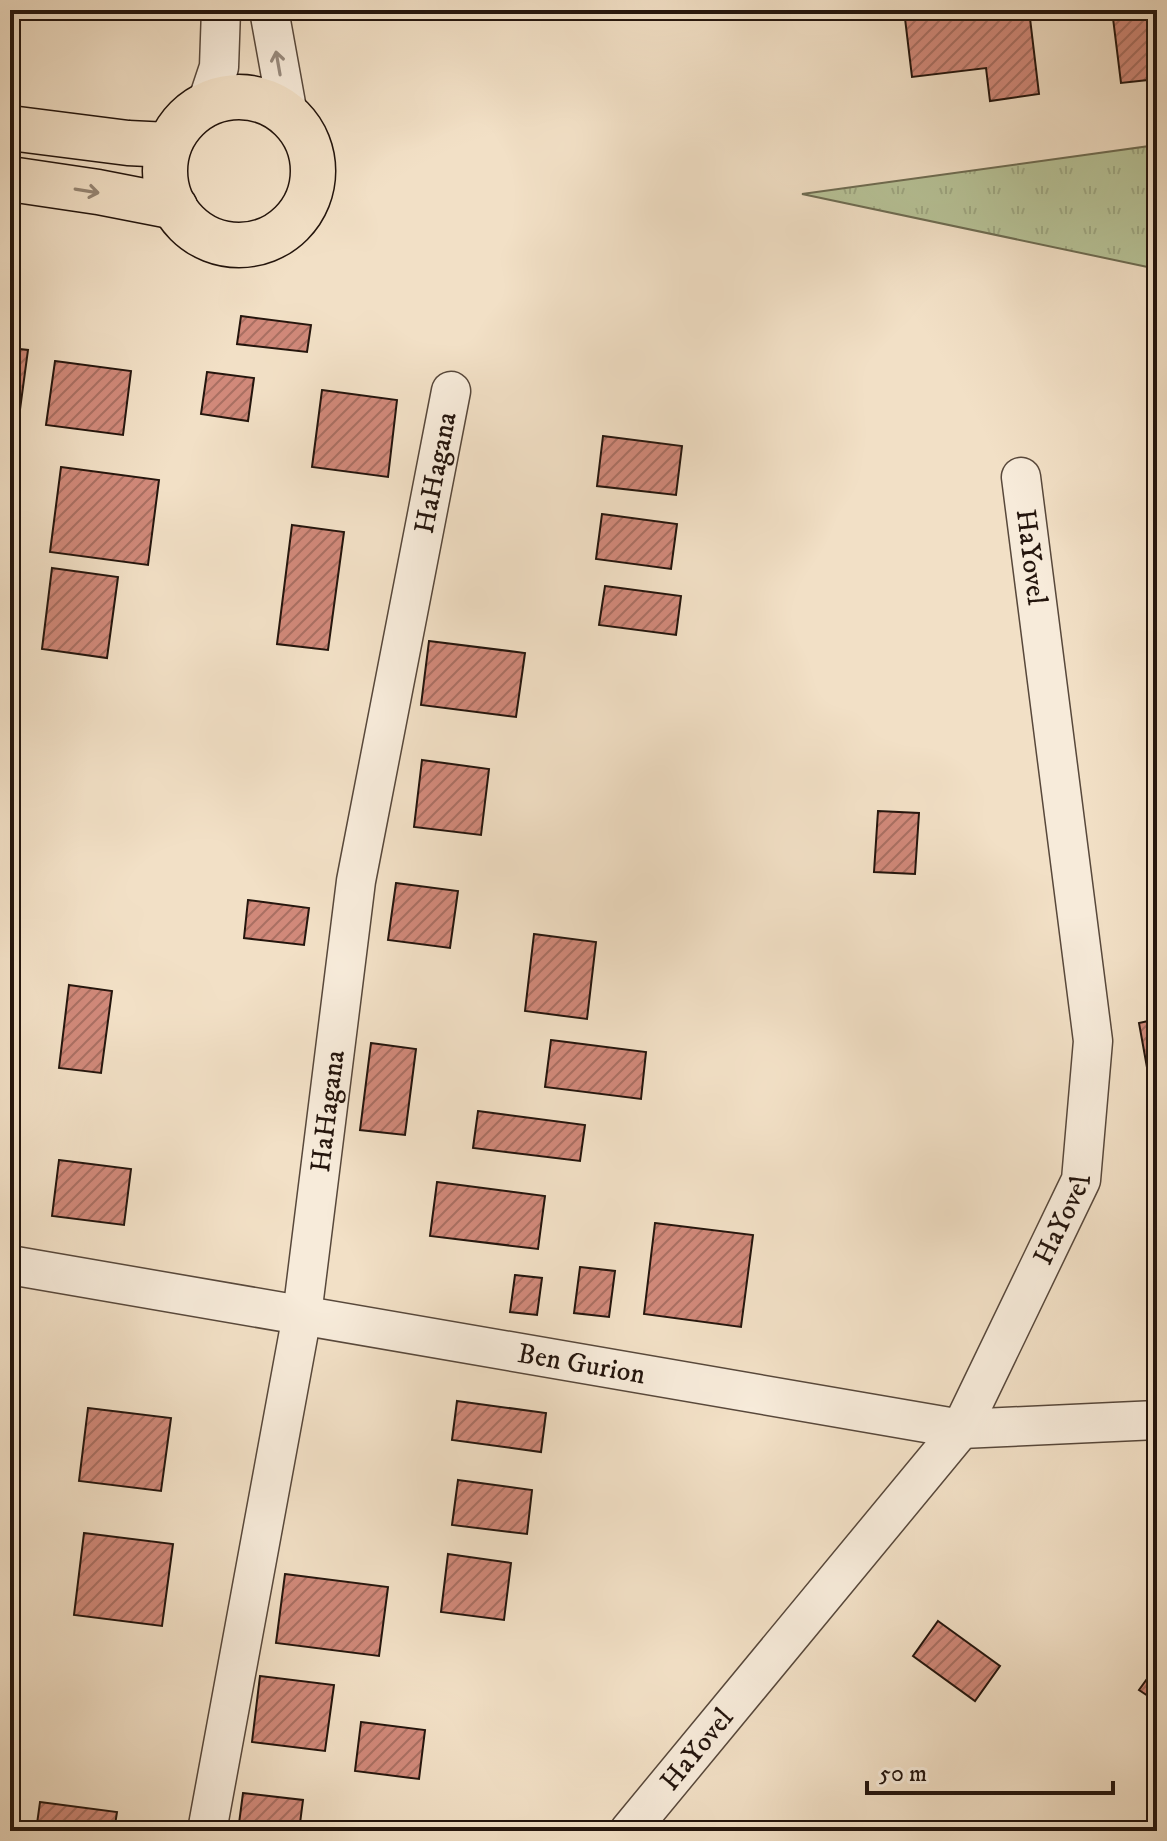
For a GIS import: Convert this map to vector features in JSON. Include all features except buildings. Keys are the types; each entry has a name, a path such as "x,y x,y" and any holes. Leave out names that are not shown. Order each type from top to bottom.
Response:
{"main road":[{"path":"242,96 259,99 288,115 300,128 313,162 312,184 305,206 290,225 272,238 250,245 227,245 205,237 188,225 175,207 167,187 165,166 169,145 178,128 207,103 225,98 242,96"},
{"path":"10,128 169,145"},
{"path":"10,179 175,207"}],"street":[{"path":"207,103 219,67 221,10"},
{"path":"269,10 288,115"},
{"name":"HaHagana","path":"207,1831 302,1315 356,881 451,391"},
{"name":"HaYovel","path":"629,1831 961,1429 1081,1180 1093,1041 1021,477"},
{"name":"Ben Gurion","path":"10,1265 961,1429 1157,1420"}],"green space":[{"path":"1157,145 1157,269 802,194"}]}
